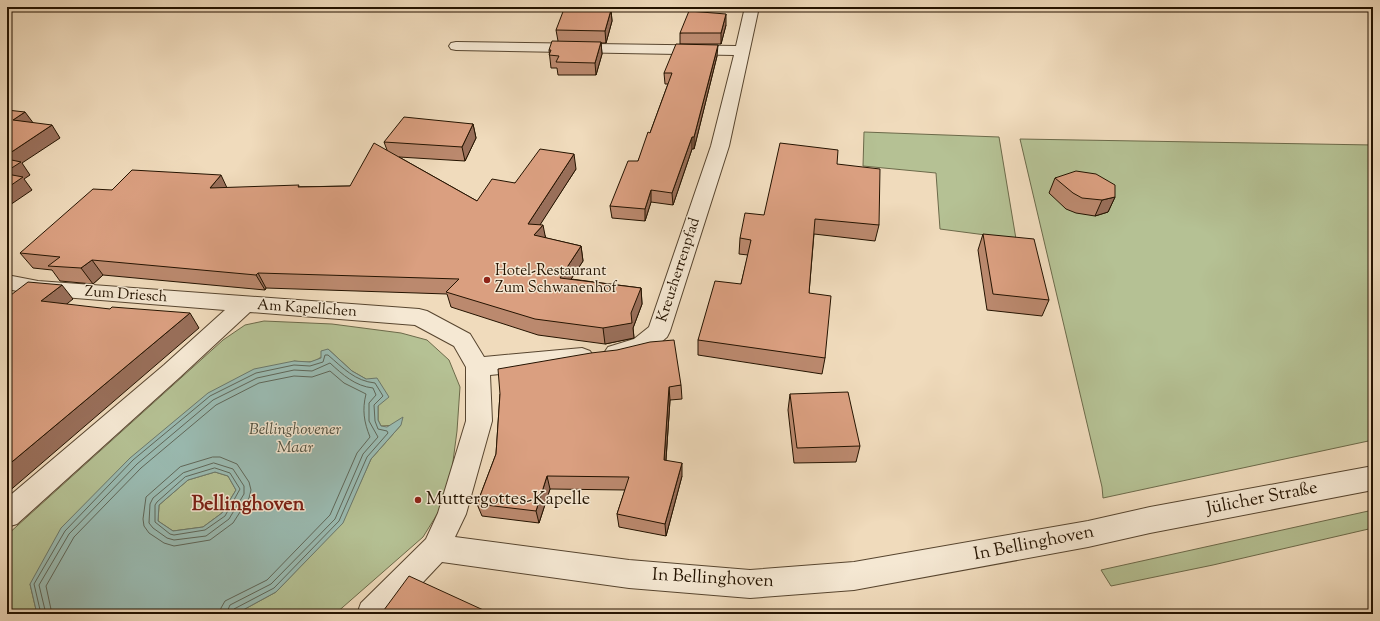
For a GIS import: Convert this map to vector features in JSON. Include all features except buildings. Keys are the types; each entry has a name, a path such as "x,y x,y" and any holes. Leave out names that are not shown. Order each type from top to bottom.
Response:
{"street":[{"name":"Kreuzherrenpfad","path":"478,367 618,353 642,346 659,331 720,146 752,7"},
{"path":"456,46 743,51"},
{"name":"Zum Driesch","path":"7,282 38,288 245,304"},
{"name":"Am Kapellchen","path":"7,515 245,304 419,317 462,340 478,367 479,421 452,514 436,548"},
{"name":"Jülicher Straße","path":"1150,520 1373,478"},
{"name":"In Bellinghoven","path":"436,548 628,574 750,584 854,576 1081,536 1150,520"},
{"path":"372,614 436,548"}],"green space":[{"path":"864,132 999,137 1016,239 940,229 936,173 863,166"},
{"path":"1020,139 1373,145 1373,440 1103,498 1102,487"},
{"path":"264,321 332,324 401,333 427,340 449,360 460,387 457,431 452,469 441,508 423,537 335,614 229,614 243,610 276,592 342,523 371,459 401,425 381,426 378,420 378,406 366,379 352,371 328,349 317,360 309,362 294,361 30,584 37,614 7,614 7,535 223,340 245,325"},
{"path":"215,472 228,476 236,490 222,513 203,527 173,531 158,521 159,505 188,480"},
{"path":"1373,510 1373,528 1213,565 1111,586 1101,570"}],"water":[{"name":"Bellinghovener Maar","path":"328,349 352,371 366,379 377,378 389,397 378,406 378,420 381,426 387,427 403,417 401,425 371,459 343,523 276,592 243,610 229,614 37,614 30,584 61,528 130,458 208,393 254,369 294,361 310,362 321,358 321,351","holes":["215,472 228,476 236,490 222,513 203,527 173,531 158,521 159,505 188,480"]}],"place":[{"name":"Hotel-Restaurant Zum Schwanenhof","path":"487,280"},
{"name":"Muttergottes-Kapelle","path":"418,500"}],"district":[{"name":"Bellinghoven","path":"248,505"}]}
